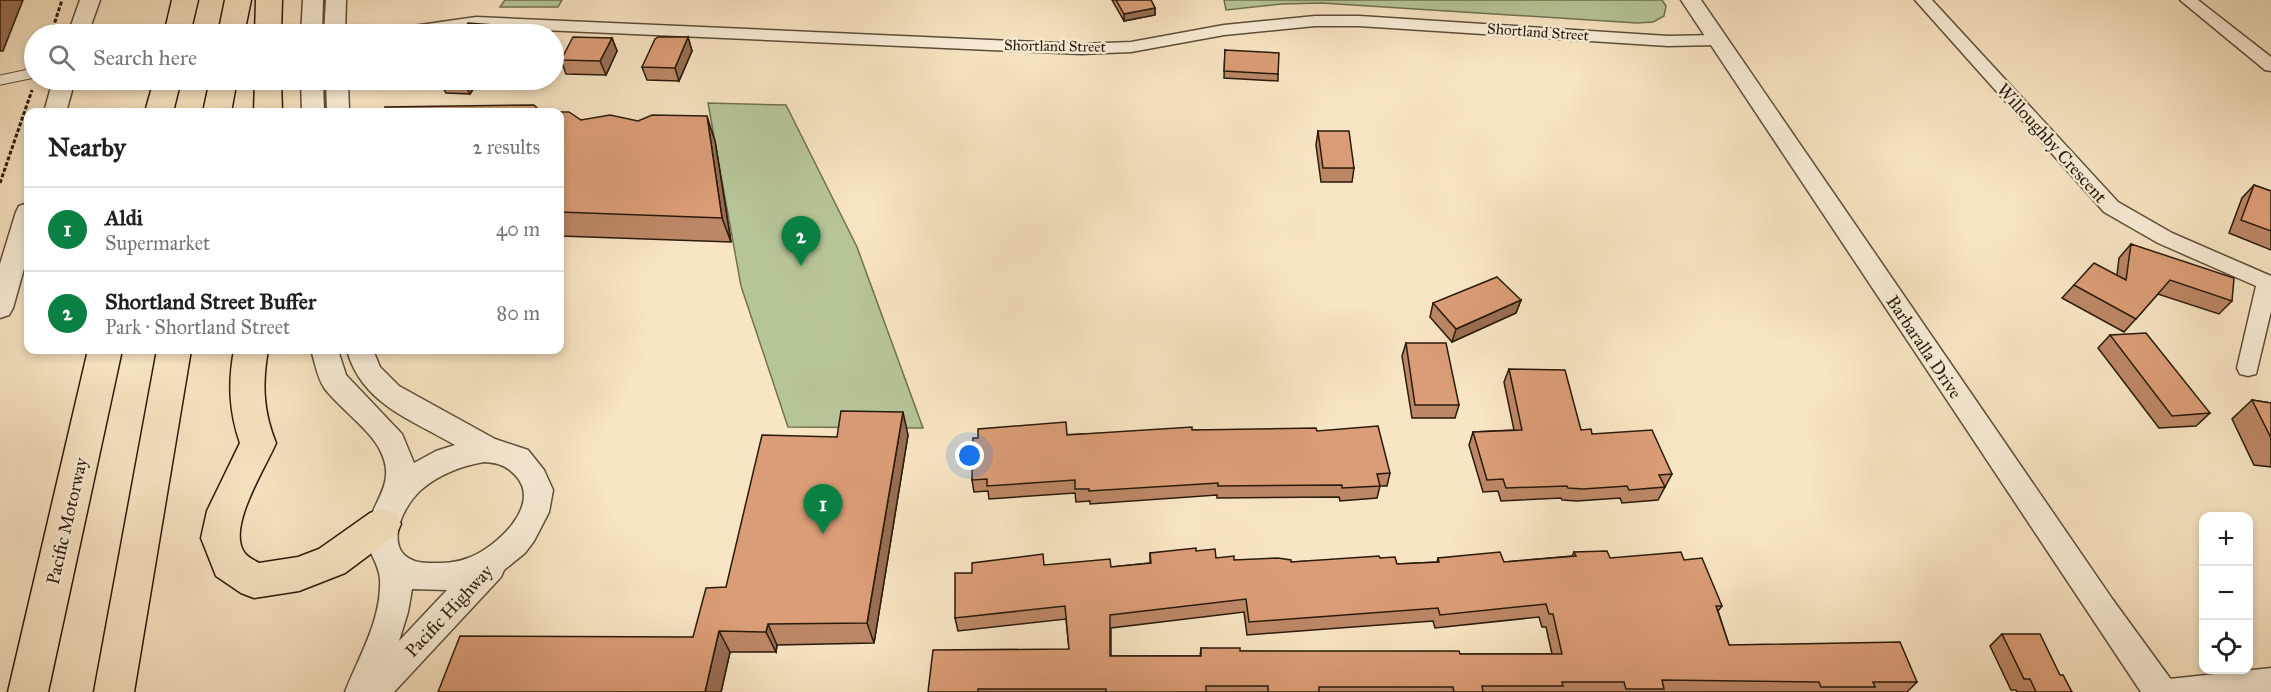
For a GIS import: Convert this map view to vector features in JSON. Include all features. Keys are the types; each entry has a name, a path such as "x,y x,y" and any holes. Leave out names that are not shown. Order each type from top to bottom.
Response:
{"highway":[{"path":"179,24 184,0"},
{"path":"233,24 237,0"},
{"path":"268,24 269,0"},
{"path":"160,108 164,90"},
{"path":"218,108 221,90"},
{"path":"268,90 268,108"},
{"name":"Pacific Motorway","path":"27,692 104,354"},
{"path":"114,692 173,354"},
{"path":"250,354 245,380 248,418 258,443 225,511 220,538 229,564 254,581 299,574 332,561 383,524"}],"street":[{"path":"82,24 90,0"},
{"path":"312,24 313,0"},
{"path":"335,24 336,0"},
{"name":"Barbaralla Drive","path":"1690,0 2096,601 2160,692"},
{"name":"Willoughby Crescent","path":"1923,0 2111,207 2165,238 2269,283"},
{"path":"2188,0 2271,66"},
{"name":"Shortland Street","path":"564,26 1081,49 1131,47 1267,24 1359,21 1668,41 1717,40"},
{"name":"Shortland Street","path":"462,24 476,22 520,24"},
{"path":"56,108 61,90"},
{"path":"312,90 313,108"},
{"path":"337,90 338,108"},
{"path":"0,308 7,265 24,222"},
{"path":"2248,368 2269,283"},
{"path":"326,354 334,380 392,442 400,464 400,493"},
{"path":"362,354 369,374 389,394 489,450"},
{"path":"489,450 513,455 524,462 538,484 538,503 524,534 499,557 477,570 448,578 414,576 394,565 382,546 383,524 400,493 424,472 468,452 489,450"},
{"name":"Pacific Highway","path":"376,692 384,680 499,557"},
{"name":"Pacific Highway","path":"362,692 390,618 396,591 394,565"},
{"path":"2160,692 2271,680"}],"lane":[{"path":"0,80 24,75"}],"path":[{"path":"54,24 62,0"},
{"path":"25,108 32,90"},
{"path":"0,183 24,112"}],"green space":[{"path":"505,0 562,0 558,7 500,7"},
{"path":"1224,0 1662,0 1666,6 1664,16 1653,22 1637,23 1321,3 1282,4 1226,10"},
{"path":"708,103 786,105 857,247 923,428 788,427 741,286"}],"building":[{"path":"1116,0 1151,0 1155,8 1124,14"},
{"path":"573,37 612,38 600,61 564,60 564,54"},
{"path":"658,37 688,37 675,68 642,67"},
{"path":"1225,50 1279,53 1278,74 1224,71"},
{"path":"534,105 537,108 385,108"},
{"path":"564,112 569,112 581,120 610,115 638,121 652,115 707,116 722,218 564,212"},
{"path":"1318,131 1349,131 1354,168 1323,168"},
{"path":"2254,185 2271,191 2271,231 2241,220"},
{"path":"2131,244 2234,278 2232,301 2170,280 2136,319 2074,285 2094,263 2126,280"},
{"path":"1497,277 1521,300 1456,329 1433,303"},
{"path":"2146,333 2210,413 2172,416 2110,335"},
{"path":"1406,343 1446,343 1459,405 1415,405"},
{"path":"1509,369 1565,370 1581,430 1591,429 1592,434 1652,430 1672,474 1659,475 1665,487 1629,490 1627,486 1583,489 1567,486 1506,488 1503,479 1487,480 1473,432 1522,430"},
{"path":"2252,400 2271,403 2271,438"},
{"path":"841,411 903,412 867,623 768,624 766,632 719,631 705,692 438,692 460,636 693,637 706,588 726,587 762,435 837,437"},
{"path":"1066,422 1067,435 1192,427 1192,430 1316,428 1317,431 1378,426 1390,473 1377,474 1380,486 1342,488 1342,485 1218,486 1218,483 1089,491 1089,489 1075,489 1075,480 987,486 987,479 972,480 973,438 978,438 978,429"},
{"path":"1196,548 1196,551 1215,549 1216,558 1234,556 1234,560 1278,558 1291,560 1291,562 1379,556 1380,558 1395,557 1397,564 1439,562 1438,558 1500,552 1504,562 1576,556 1574,552 1607,551 1610,558 1681,552 1684,560 1702,558 1722,606 1716,606 1729,645 1900,642 1917,682 1873,682 1875,687 1821,687 1819,682 1662,680 1664,689 1626,689 1624,682 1562,682 1563,686 1482,686 1483,692 1454,692 1453,687 1319,687 1319,692 1268,692 1268,686 1206,686 1206,692 978,689 978,692 928,692 933,650 1069,649 1065,606 955,618 955,573 972,573 972,563 1043,554 1044,565 1110,559 1111,567 1151,563 1150,553","holes":["1246,599 1249,622 1438,608 1440,615 1546,604 1549,614 1553,614 1562,654 1460,654 1459,651 1240,651 1240,648 1201,648 1201,656 1110,656 1110,615"]},
{"path":"2002,634 2040,634 2060,675 2063,675 2072,692 2036,692 2030,679 2024,679"}],"place":[{"name":"Shortland Street Buffer","path":"801,266"},
{"name":"Aldi","path":"823,534"}]}
